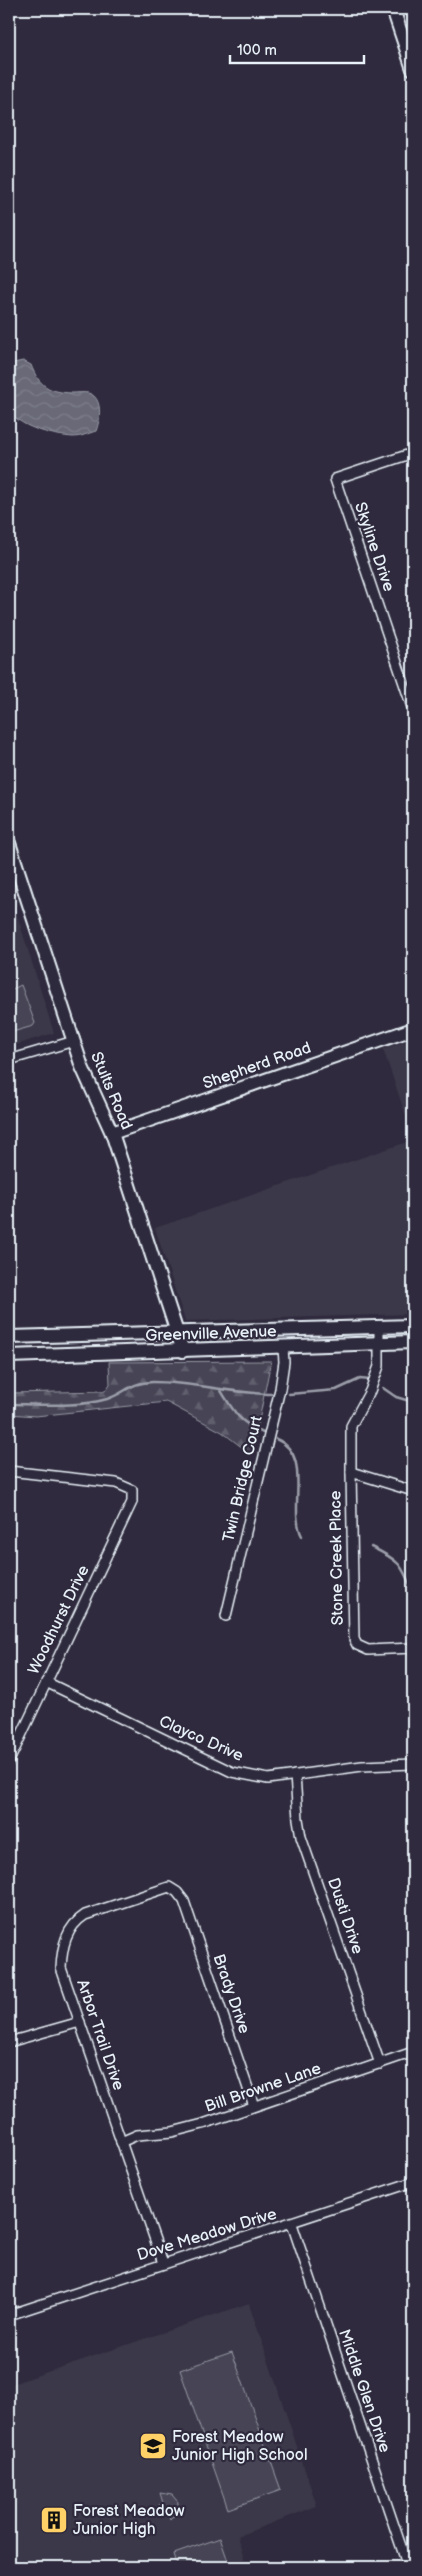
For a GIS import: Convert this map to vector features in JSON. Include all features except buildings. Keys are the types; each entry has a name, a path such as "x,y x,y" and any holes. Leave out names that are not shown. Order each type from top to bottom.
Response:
{"main road":[{"path":"393,9 413,69"},
{"name":"Stults Road","path":"9,843 85,1074 112,1133 182,1351"},
{"name":"Shepherd Road","path":"112,1133 413,1029"},
{"name":"Greenville Avenue","path":"9,1337 413,1326"},
{"name":"Greenville Avenue","path":"9,1356 413,1342"}],"street":[{"name":"Skyline Drive","path":"413,452 335,479 413,710"},
{"path":"9,1060 74,1041"},
{"name":"Stone Creek Place","path":"379,1327 379,1366 351,1426 354,1639 357,1645 368,1650 413,1648"},
{"name":"Twin Bridge Court","path":"226,1616 280,1389 284,1362 282,1348"},
{"name":"Woodhurst Drive","path":"9,1471 116,1483 132,1490 132,1502 9,1761"},
{"name":"Stone Creek Place","path":"351,1472 413,1491"},
{"name":"Clayco Drive","path":"46,1682 232,1772 268,1779 362,1766 413,1764"},
{"name":"Dusti Drive","path":"295,1776 301,1837 380,2064"},
{"name":"Arbor Trail Drive","path":"163,2263 61,1968 62,1949 76,1921 85,1915 169,1887 177,1892"},
{"name":"Brady Drive","path":"177,1892 184,1901 254,2106"},
{"path":"9,2042 80,2022"},
{"name":"Bill Browne Lane","path":"121,2142 137,2135 172,2132 413,2052"},
{"name":"Dove Meadow Drive","path":"9,2315 163,2263 292,2224 413,2182"},
{"name":"Middle Glen Drive","path":"292,2224 408,2567"}],"shaded area":[{"path":"9,889 54,1033 9,1047"},
{"path":"413,1039 413,1137 383,1049"},
{"path":"413,1140 413,1314 185,1321 155,1228"},
{"name":"Forest Meadow Junior High School","path":"249,2303 317,2506 238,2536 248,2567 9,2567 9,2385"}],"green space":[{"path":"21,985 35,1023 33,1026 9,1033 9,991"},
{"path":"271,1361 252,1455 222,1432 166,1402 36,1416 9,1414 9,1393 105,1391 110,1384 109,1362"},
{"path":"232,2352 281,2490 228,2509 180,2370"},
{"path":"160,2493 172,2495 178,2502 178,2512 170,2520 166,2511 161,2512 159,2505 163,2503"},
{"path":"220,2538 230,2567 178,2567 174,2554"}],"water":[{"path":"23,361 31,365 41,383 46,387 57,391 93,395 97,399 100,410 96,431 73,437 36,429 18,420 12,414 8,402 9,364"}],"waterway":[{"path":"289,1394 336,1390 360,1379 370,1380"},
{"path":"9,1404 83,1404 113,1397 145,1382 183,1384 274,1394"},
{"path":"383,1388 396,1397 413,1402"},
{"path":"220,1389 237,1415 263,1433"},
{"path":"276,1439 287,1447 294,1457 298,1483 298,1524 302,1536"},
{"path":"371,1547 398,1564 406,1575 413,1593"}],"place":[{"name":"Forest Meadow Junior High School","path":"153,2446"},
{"name":"Forest Meadow Junior High","path":"54,2520"}]}
